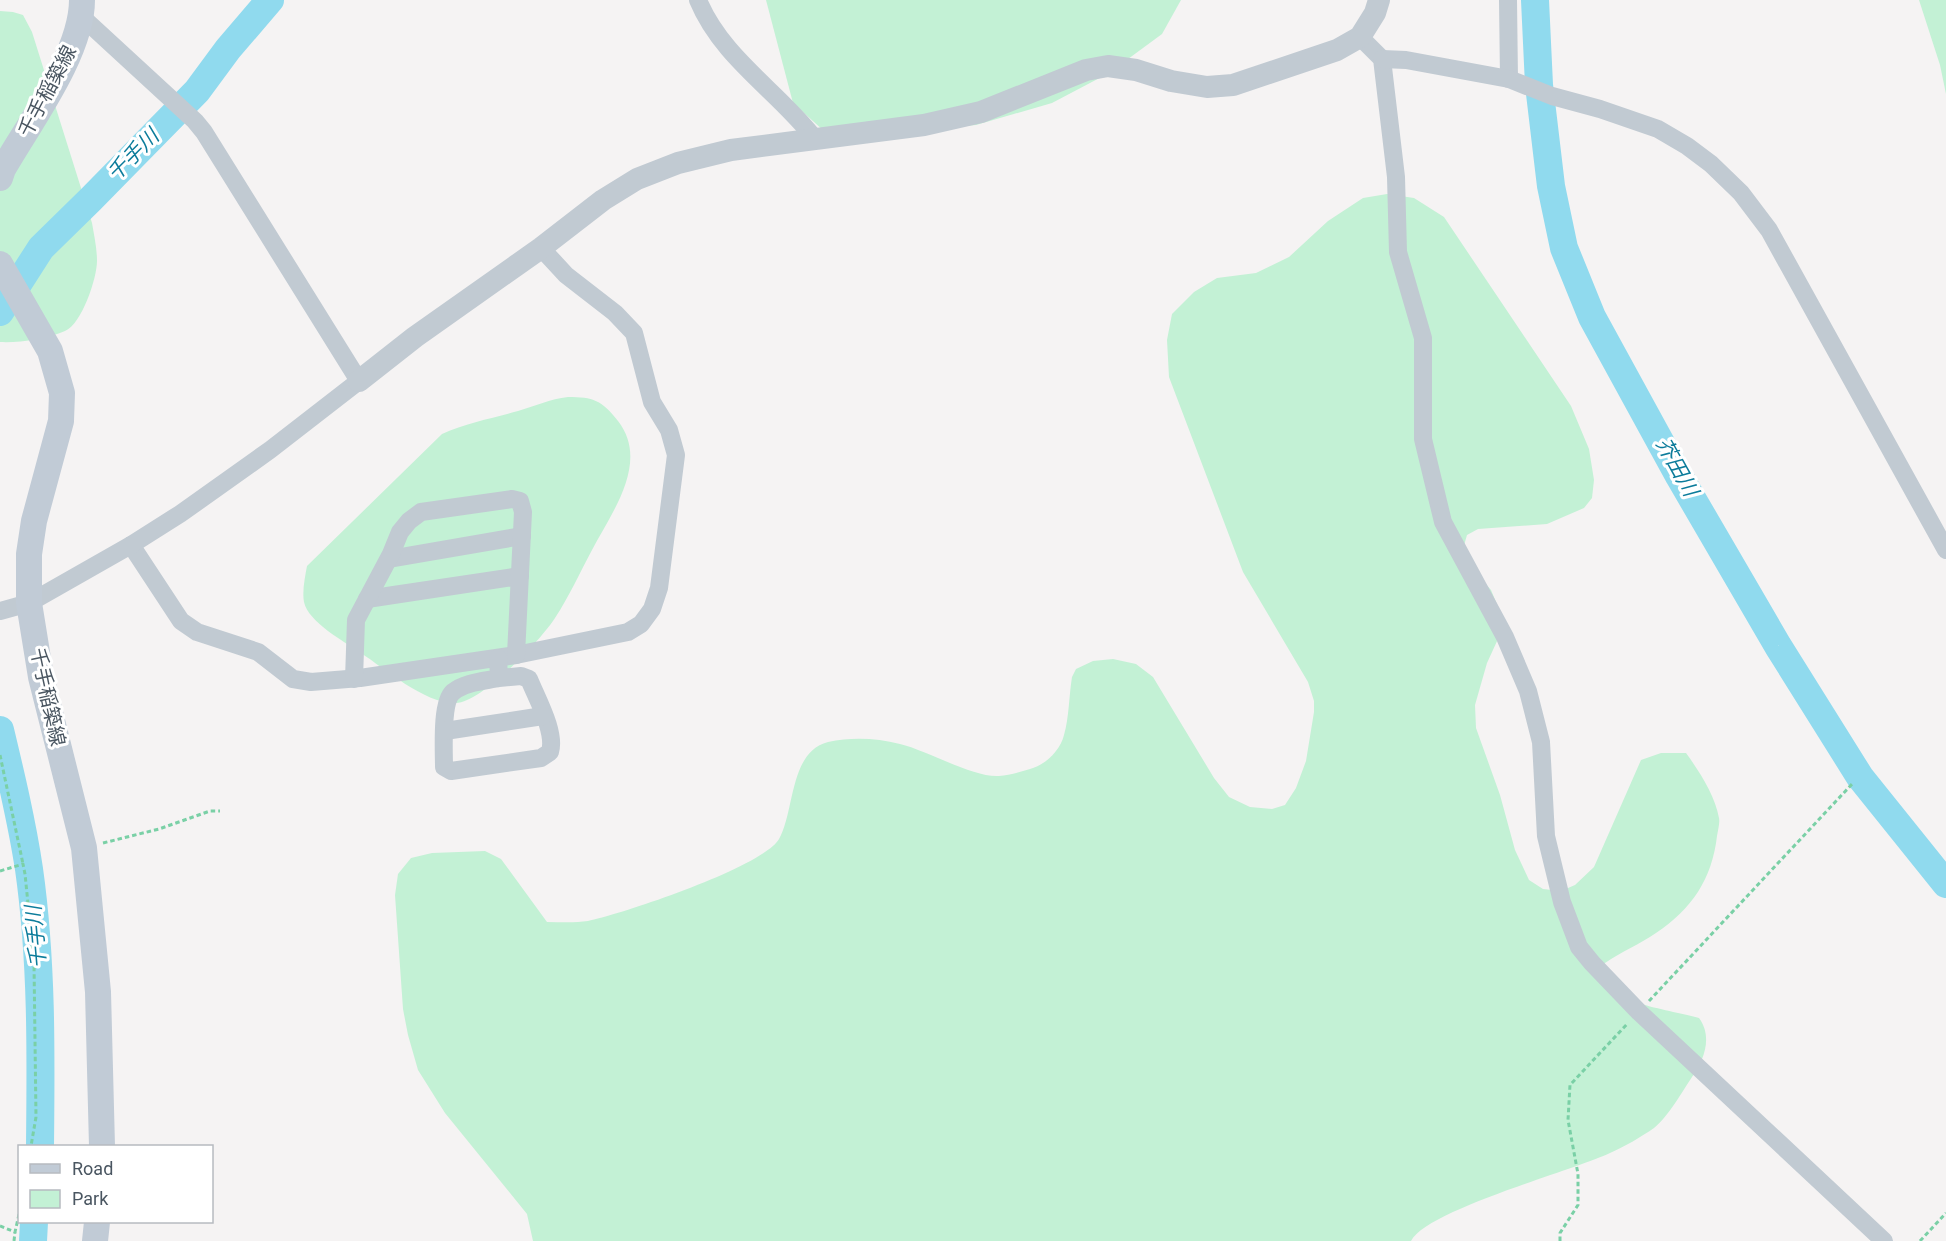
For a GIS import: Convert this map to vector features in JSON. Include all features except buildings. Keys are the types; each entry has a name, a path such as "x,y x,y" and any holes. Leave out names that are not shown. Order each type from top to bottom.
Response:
{"main road":[{"name":"千手稲築線","path":"0,178 3,169 61,72 74,42 82,9"},
{"name":"千手稲築線","path":"3,270 50,351 62,393 61,421 34,521 24,605 84,848 98,992 102,1145"},
{"path":"95,1241 97,1223"}],"street":[{"path":"698,0 727,48 766,88 799,117 815,139"},
{"path":"0,611 24,605 131,546 180,514 270,450 415,336 541,248 603,200 637,179 678,163 731,150 924,125 981,112 1086,70 1108,66 1136,70 1171,81 1207,87 1233,86 1337,50 1360,37 1375,13 1379,0"},
{"path":"1508,0 1509,79"},
{"path":"82,9 195,121 359,381"},
{"path":"1360,37 1383,59 1396,177 1398,252 1422,338 1423,439 1443,522 1504,637 1528,691 1541,742 1546,836 1562,902 1579,947 1639,1012 1884,1241"},
{"path":"1383,59 1406,60 1509,79 1552,96 1600,109 1658,129 1687,146 1741,193 1769,230 1946,550"},
{"path":"131,546 181,621 197,632 258,652 293,679 310,682 354,679 507,657 628,632 640,624 651,609 659,588 676,455 669,430 652,402 634,333 615,313 566,275 541,248"},
{"path":"354,679 356,620 389,559 400,532 409,521 421,512 512,499 520,501 523,512 520,576 507,657 499,678"},
{"path":"389,559 522,536"},
{"path":"367,598 520,576"},
{"path":"521,676 529,680 543,716 552,744 550,752 541,758 451,771 444,767 448,699 454,692 466,685 521,676"},
{"path":"445,731 543,716"}],"path":[{"path":"0,755 23,864 34,963 36,1117 31,1145"},
{"path":"1560,1241 1560,1233 1578,1205 1578,1174 1568,1120 1570,1085 1853,783"},
{"path":"84,848 159,829 210,811 220,811"},
{"path":"0,871 23,864"},
{"path":"1920,1241 1946,1213"},
{"path":"14,1241 18,1219"},
{"path":"0,1226 15,1232"}],"green space":[{"path":"766,0 1181,0 1162,34 1109,73 1052,103 976,125 895,132 824,131 793,103"},
{"path":"1919,0 1946,0 1946,94 1940,65"},
{"path":"0,11 23,15 32,32 92,223 97,261 87,300 71,327 50,336 8,342 0,342"},
{"path":"1387,194 1414,198 1444,217 1571,406 1589,449 1594,480 1592,498 1584,508 1547,524 1478,529 1467,535 1463,549 1471,567 1491,590 1501,614 1498,639 1487,663 1475,705 1476,728 1500,795 1515,850 1529,880 1543,889 1561,891 1575,885 1594,867 1641,760 1661,753 1686,753 1706,784 1717,809 1719,822 1714,852 1698,892 1669,924 1605,963 1599,968 1596,977 1603,986 1627,999 1699,1018 1703,1025 1706,1041 1703,1056 1664,1118 1654,1128 1615,1151 1471,1204 1423,1229 1411,1241 533,1241 527,1214 445,1113 418,1070 403,1009 395,895 398,874 411,858 432,853 485,851 501,859 547,922 583,922 605,917 690,888 747,863 768,850 779,839 784,827 795,784 806,757 815,748 828,742 873,739 891,742 911,747 977,773 989,775 1007,775 1036,767 1051,756 1062,741 1067,721 1072,677 1076,669 1093,661 1113,659 1136,664 1153,677 1214,778 1229,797 1250,807 1272,809 1285,805 1296,788 1306,761 1314,701 1308,682 1243,572 1169,377 1167,340 1172,314 1194,292 1217,278 1256,273 1289,257 1328,221 1363,198"},
{"path":"568,397 596,401 607,408 618,421 627,437 630,453 629,470 617,503 560,610 548,628 495,681 467,700 456,703 432,698 394,676 328,631 312,617 303,598 307,566 442,434"}],"waterway":[{"name":"千手川","path":"0,312 41,248 197,91 228,49 270,0"},
{"name":"芥田川","path":"1535,0 1539,85 1551,186 1564,248 1592,317 1679,476 1778,646 1860,777 1946,884"},
{"name":"千手川","path":"0,730 23,834 33,904 40,1008 40,1145"},
{"name":"千手川","path":"33,1241 34,1223"}]}
